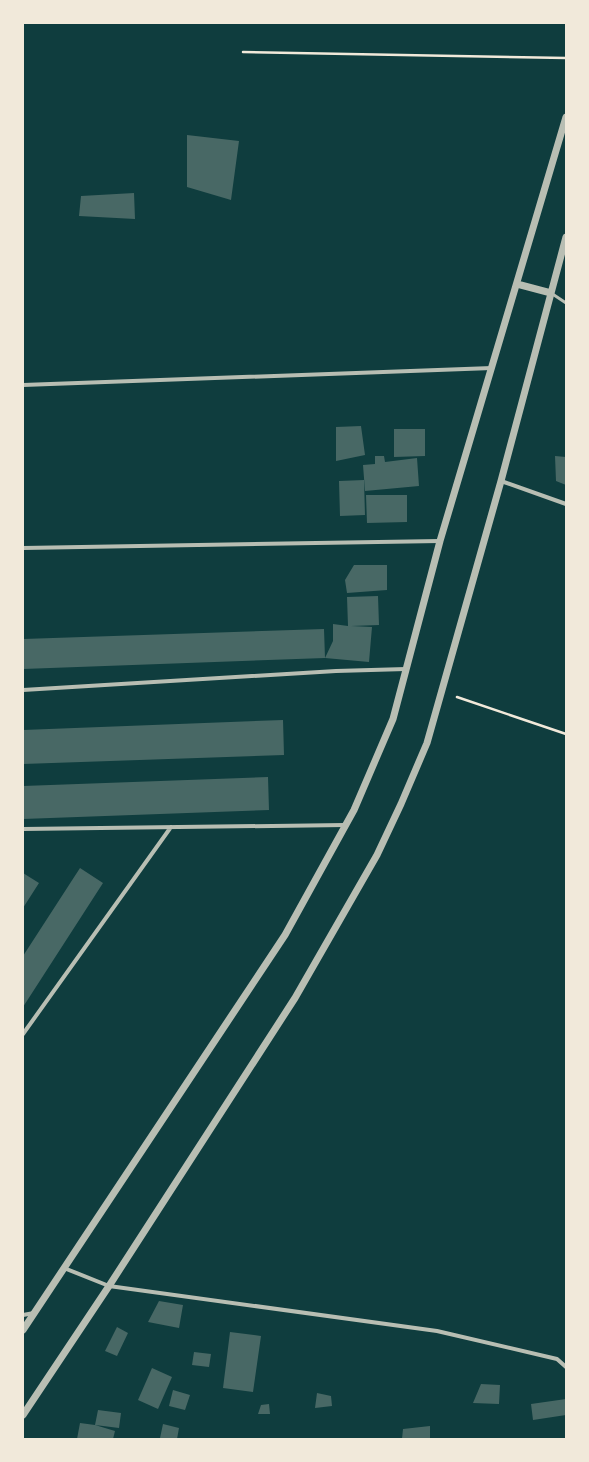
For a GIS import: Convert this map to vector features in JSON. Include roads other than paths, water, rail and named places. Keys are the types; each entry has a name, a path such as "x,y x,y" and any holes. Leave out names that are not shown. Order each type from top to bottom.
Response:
{"street":[{"path":"23,1330 285,935 354,810 393,719 440,540 566,117"},
{"path":"23,1415 109,1286 295,998 377,854 401,804 427,743 442,692 501,481 566,236"},
{"path":"517,284 551,293"},
{"path":"23,385 492,368"},
{"path":"501,481 566,504"},
{"path":"23,548 440,540"},
{"path":"23,690 328,672 406,669"},
{"path":"23,829 345,825"},
{"path":"23,1034 171,827"},
{"path":"64,1268 109,1286 438,1331 557,1359 566,1367"},
{"path":"23,1315 34,1313"}],"lane":[{"path":"551,293 566,303"}]}
